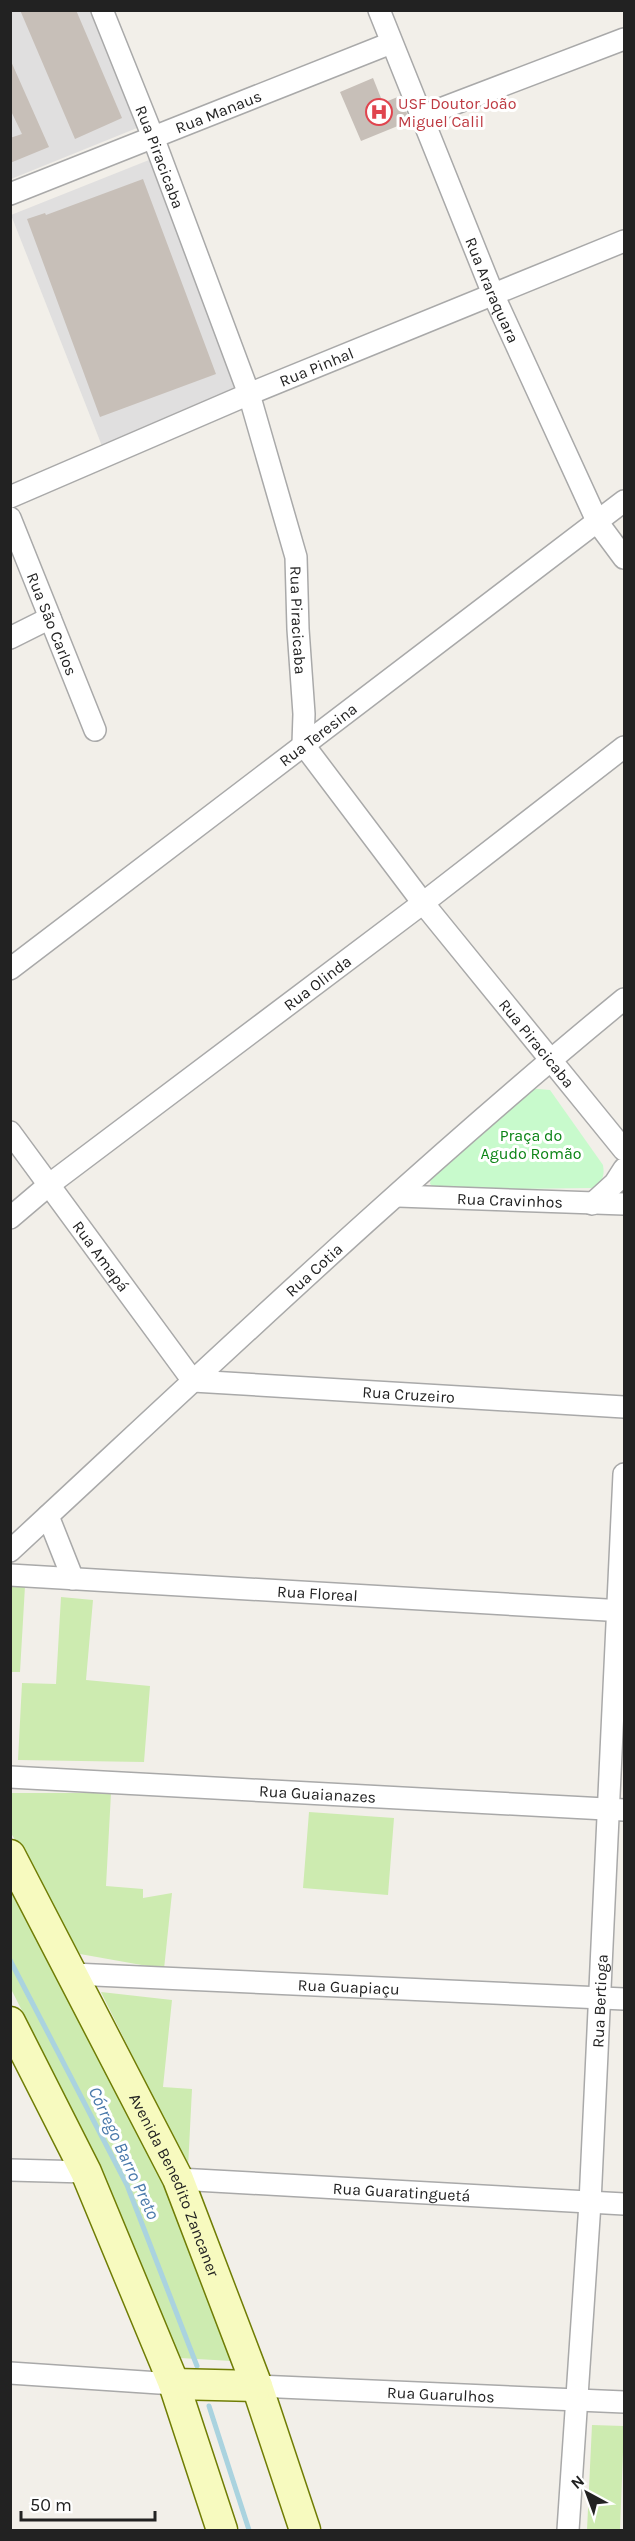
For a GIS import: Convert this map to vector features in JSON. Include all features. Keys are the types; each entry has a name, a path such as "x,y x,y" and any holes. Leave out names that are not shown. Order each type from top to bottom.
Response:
{"main road":[{"name":"Avenida Benedito Zancaner","path":"10,1855 178,2179 257,2386 305,2530"},
{"path":"10,2022 86,2172 174,2384 222,2530"},
{"path":"174,2384 257,2386"}],"street":[{"name":"Rua Piracicaba","path":"102,10 153,137 249,394 296,557 304,714 303,744 423,903 624,1150"},
{"name":"Rua Araraquara","path":"379,10 493,294 598,523 624,558"},
{"path":"422,116 624,39"},
{"name":"Rua Manaus","path":"10,194 391,43"},
{"name":"Rua Pinhal","path":"10,497 249,394 624,241"},
{"name":"Rua Teresina","path":"10,969 624,501"},
{"name":"Rua São Carlos","path":"10,518 95,730"},
{"path":"10,638 50,618"},
{"name":"Rua Olinda","path":"10,1218 50,1184 423,903 624,747"},
{"name":"Rua Cotia","path":"10,1551 193,1381 398,1196 551,1059 624,999"},
{"name":"Rua Amapá","path":"10,1132 193,1381"},
{"path":"592,1204 615,1184 624,1169"},
{"name":"Rua Cravinhos","path":"398,1196 624,1204"},
{"name":"Rua Cruzeiro","path":"193,1381 624,1407"},
{"name":"Rua Bertioga","path":"568,2530 590,2203 600,1998 616,1810 624,1474"},
{"path":"48,1516 73,1579"},
{"name":"Rua Floreal","path":"10,1575 622,1610"},
{"name":"Rua Guaianazes","path":"10,1777 616,1810"},
{"name":"Rua Guapiaçu","path":"73,1974 624,1999"},
{"path":"10,2170 86,2172"},
{"name":"Rua Guaratinguetá","path":"178,2179 624,2204"},
{"path":"10,2373 174,2384"},
{"name":"Rua Guarulhos","path":"257,2386 624,2402"}],"shaded area":[{"path":"11,11 90,11 137,128 11,179"},
{"path":"149,160 240,391 102,446 11,215"}],"green space":[{"name":"Praça do Agudo Romão","path":"528,1088 550,1090 603,1165 604,1173 598,1184 592,1188 438,1190 430,1184 431,1175"},
{"path":"11,1585 25,1586 20,1672 11,1672"},
{"path":"61,1597 93,1600 86,1680 150,1686 144,1762 18,1760 22,1683 56,1684"},
{"path":"10,1793 111,1793 106,1886 143,1889 143,1898 172,1893 164,1969 80,1954 11,1833"},
{"path":"309,1812 394,1818 388,1895 303,1888"},
{"path":"10,1874 184,2220 236,2353 231,2361 180,2358 94,2153 11,1989"},
{"path":"101,1992 172,2000 163,2087 192,2089 188,2168"},
{"path":"592,2425 624,2426 620,2530 587,2530"}],"building":[{"path":"20,10 76,10 122,118 75,139"},
{"path":"10,59 49,147 10,163 10,138 22,134 10,109"},
{"name":"USF Doutor João Miguel Calil","path":"373,78 383,103 400,96 410,121 361,141 340,92"},
{"path":"143,179 216,374 100,417 27,219 45,213 46,215"}],"waterway":[{"name":"Córrego Barro Preto","path":"10,1960 127,2185 197,2366"},
{"name":"Córrego Barro Preto","path":"209,2406 249,2530"}],"place":[{"name":"USF Doutor João Miguel Calil","path":"379,112"}]}
